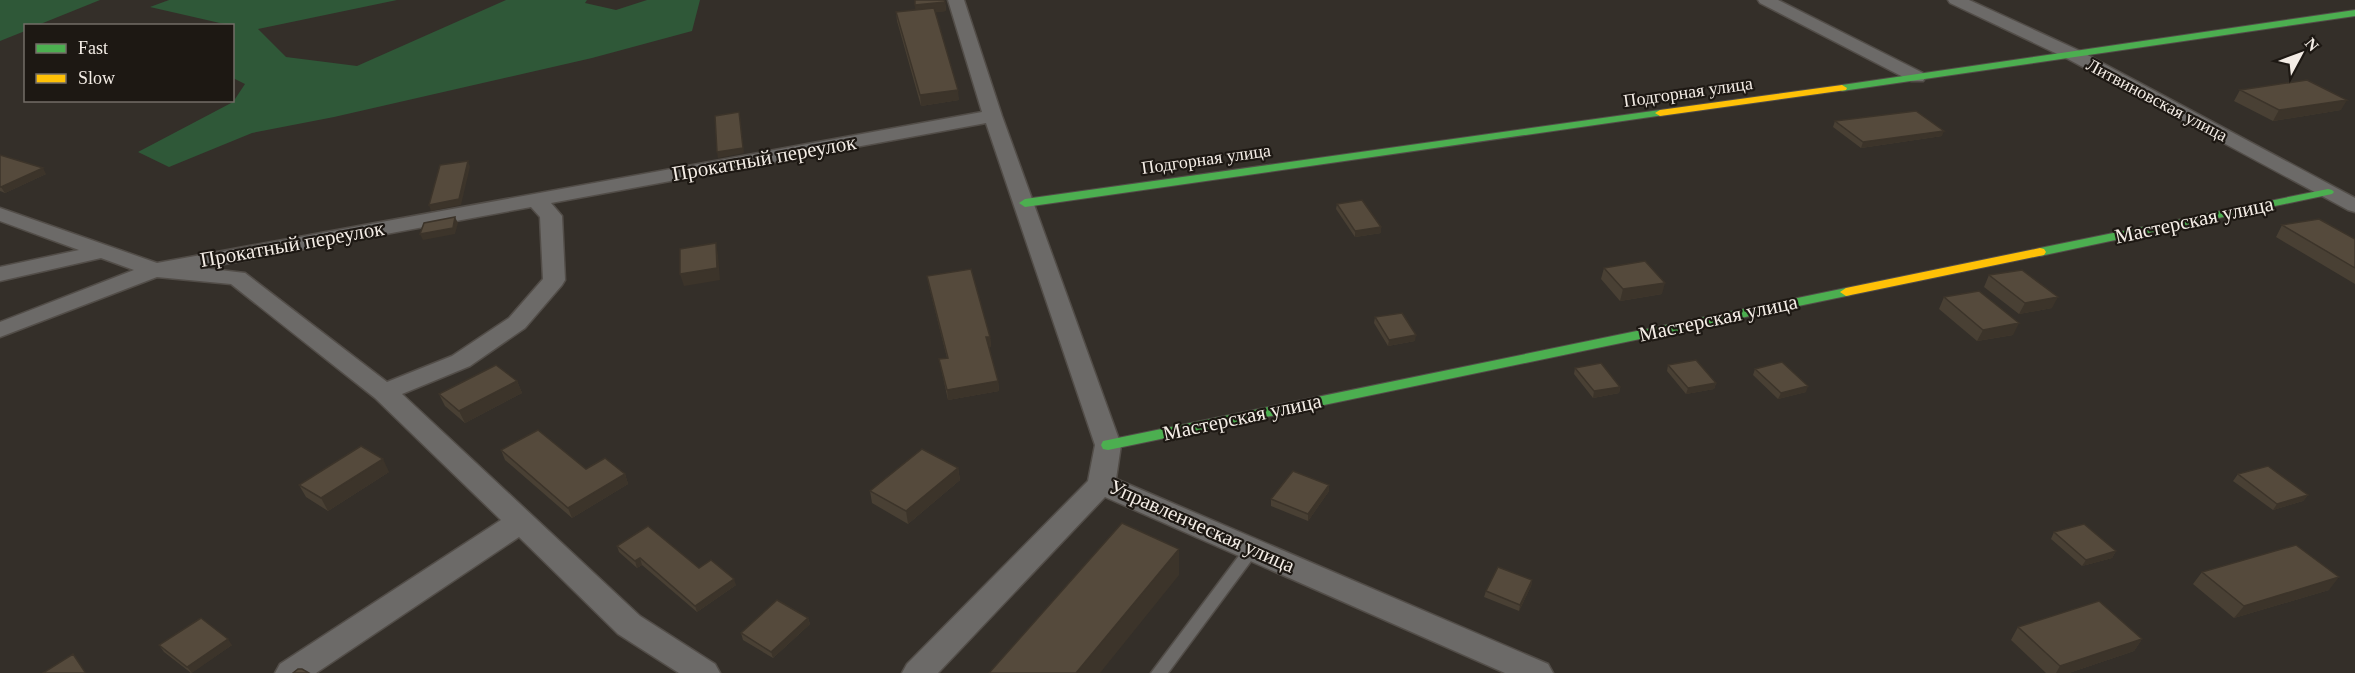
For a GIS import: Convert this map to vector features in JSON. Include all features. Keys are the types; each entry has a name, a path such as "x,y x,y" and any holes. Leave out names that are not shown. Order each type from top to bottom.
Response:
{"street":[{"name":"Управленческая улица","path":"956,0 993,116 1108,444 1101,484 1537,673"},
{"path":"1766,0 1917,77"},
{"name":"Литвиновская улица","path":"1956,0 2074,55 2353,204"},
{"name":"Подгорная улица","path":"1024,203 2074,55 2355,13"},
{"name":"Прокатный переулок","path":"0,330 155,270 993,116"},
{"name":"Мастерская улица","path":"1108,444 2328,192"},
{"path":"384,392 461,361 517,324 554,280 551,216 536,200"},
{"name":"Прокатный переулок","path":"0,214 155,270 237,278 384,392 629,625 704,673"},
{"path":"0,274 104,251"},
{"path":"918,673 1101,484"},
{"path":"291,673 520,522"}],"lane":[{"path":"1159,673 1252,549"}],"green space":[{"path":"0,0 100,0 40,24 24,24 24,31 0,41"},
{"path":"169,0 397,0 258,29 286,57 357,66 506,0 587,0 585,3 616,10 647,0 700,0 692,31 592,58 334,117 252,133 169,167 138,152 234,102 245,84 234,78 234,24 224,24 150,7"}],"building":[{"path":"915,0 944,0 945,2 915,5"},
{"path":"934,8 958,90 920,95 896,12"},
{"path":"2307,80 2347,100 2279,110 2240,90"},
{"path":"1916,111 1944,131 1863,142 1835,121"},
{"path":"739,112 743,148 717,152 715,116"},
{"path":"0,155 43,168 0,187"},
{"path":"468,161 459,199 429,205 440,165"},
{"path":"1362,200 1381,227 1355,231 1337,204"},
{"path":"455,217 453,228 420,234 424,223"},
{"path":"2319,219 2355,239 2355,268 2282,225"},
{"path":"716,243 717,268 680,274 680,249"},
{"path":"1645,261 1665,283 1623,289 1604,268"},
{"path":"971,269 990,337 986,337 998,381 947,390 939,359 948,358 927,276"},
{"path":"2022,270 2058,297 2025,303 1989,275"},
{"path":"1979,291 2019,323 1983,330 1944,297"},
{"path":"1402,313 1416,335 1389,340 1375,317"},
{"path":"1696,360 1716,383 1688,388 1668,365"},
{"path":"1782,362 1808,386 1781,393 1755,369"},
{"path":"1601,363 1620,387 1594,391 1575,368"},
{"path":"496,365 517,381 459,411 439,394"},
{"path":"538,430 586,469 605,458 625,474 568,508 501,450"},
{"path":"361,446 383,459 321,498 299,485"},
{"path":"922,449 958,468 906,511 870,491"},
{"path":"2268,466 2308,495 2277,504 2238,474"},
{"path":"1293,471 1329,485 1308,514 1271,499"},
{"path":"1122,523 1179,549 1076,673 989,673"},
{"path":"2084,524 2116,551 2086,560 2054,532"},
{"path":"648,526 699,568 711,560 734,579 695,606 640,558 635,561 617,546"},
{"path":"2296,545 2339,577 2244,606 2202,572"},
{"path":"1498,567 1532,580 1520,605 1486,591"},
{"path":"777,600 808,618 771,652 741,633"},
{"path":"2099,601 2142,639 2060,666 2018,627"},
{"path":"201,618 228,639 187,667 159,645"},
{"path":"73,654 84,673 43,673"},
{"path":"302,669 309,673 293,673"}],"traffic: fast":[{"path":"1842,88 2355,13"},
{"path":"1025,203 1660,113"},
{"path":"2040,252 2328,192"},
{"path":"1108,445 1846,292"}],"traffic: slow":[{"path":"1660,113 1842,88"},
{"path":"1846,292 2040,252"}]}
